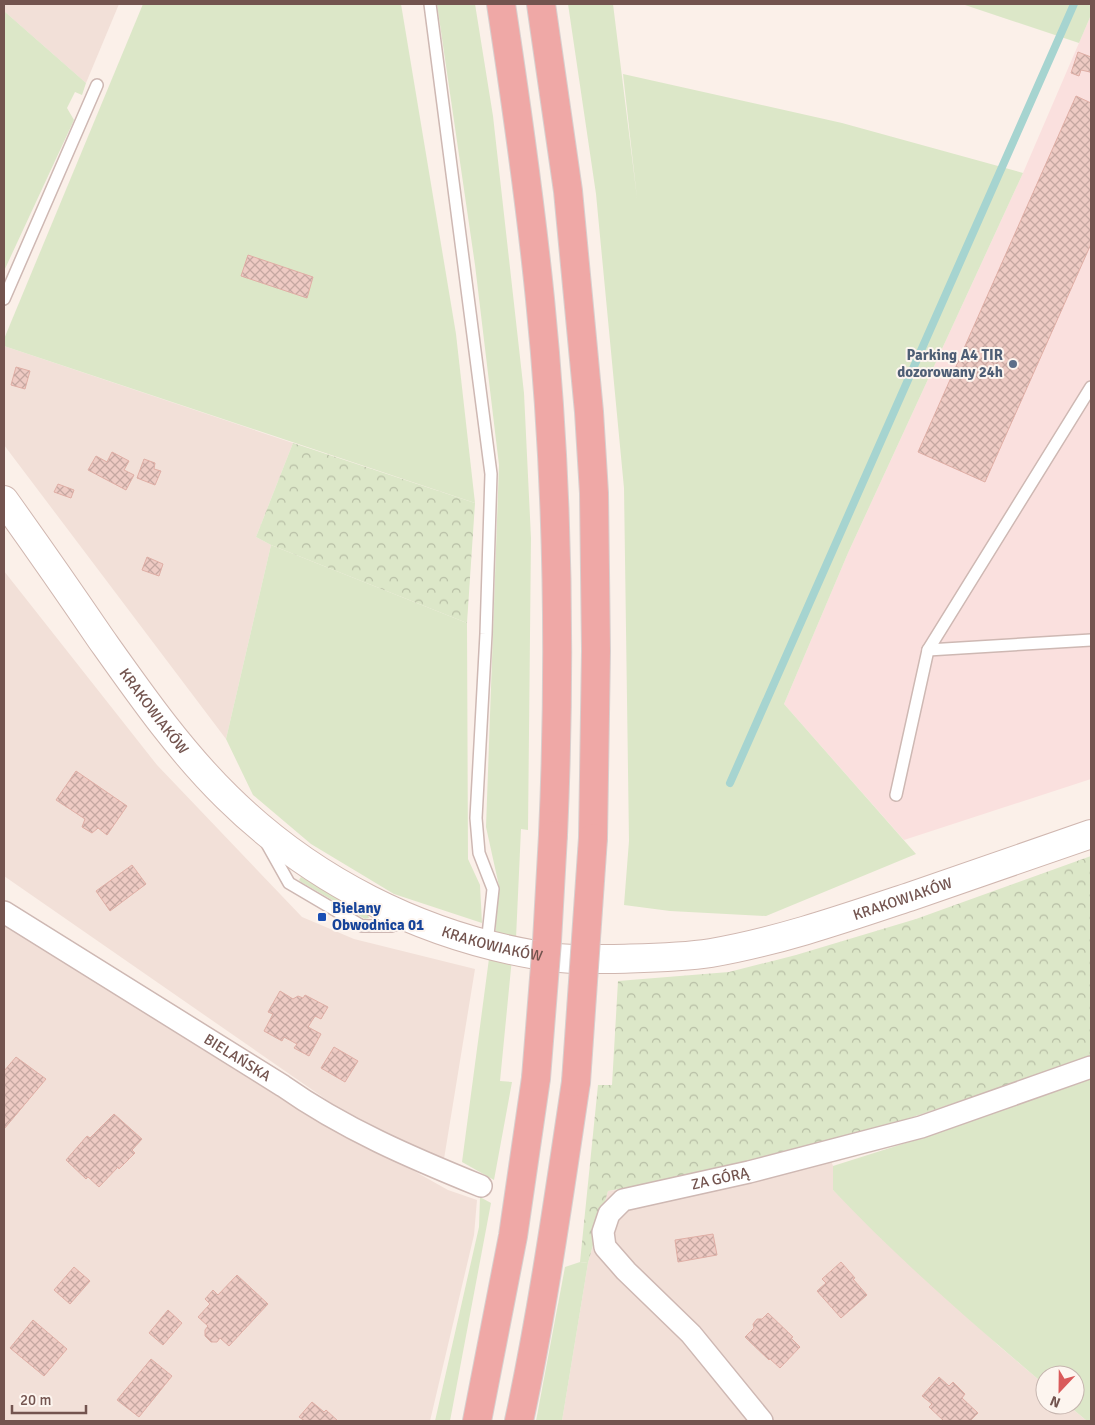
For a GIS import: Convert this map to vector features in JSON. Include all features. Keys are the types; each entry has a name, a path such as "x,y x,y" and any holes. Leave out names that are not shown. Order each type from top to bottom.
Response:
{"highway":[{"path":"477,1421 511,1245 536,1078 547,941 556,757 555,541 550,426 530,206 501,4"},
{"path":"519,1421 554,1232 576,1082 593,838 596,651 594,493 591,439 568,192 541,4"}],"main road":[{"name":"KRAKOWIAKÓW","path":"4,500 176,742 227,798 257,825 324,874 409,919 444,932 535,955 570,960 673,958 712,952 812,929 1091,834"}],"street":[{"name":"BIELAŃSKA","path":"4,912 283,1086 310,1105 360,1133 481,1186"},
{"name":"ZA GÓRĄ","path":"762,1421 691,1334 626,1271 605,1247 603,1232 609,1214 623,1200 749,1172 921,1127 1091,1067"}],"lane":[{"path":"430,4 491,474 486,634 476,818 479,853 493,889 487,944"},
{"path":"4,299 97,84"},
{"path":"896,795 928,650 1091,386"},
{"path":"928,650 1091,640"}],"shaded area":[{"path":"4,4 119,4 86,83 4,11"},
{"name":"Parking A4 TIR dozorowany 24h","path":"1091,15 1091,779 904,840 784,704 848,553 1023,173"},
{"path":"4,346 293,443 256,537 271,545 226,739 4,445"},
{"path":"4,571 157,765 302,917 354,939 475,969 444,1159 363,1125 4,876"},
{"path":"4,925 248,1078 448,1190 477,1200 474,1235 430,1421 4,1421"},
{"path":"824,1141 833,1166 833,1190 999,1346 1035,1377 1035,1415 1080,1415 1087,1421 562,1421 588,1263 608,1191 630,1188"}],"green space":[{"path":"143,4 401,4 456,334 475,503 4,346 4,339"},
{"path":"437,4 475,4 493,116 524,393 531,538 528,830 521,829 516,938 495,936 499,886 486,827 499,465 475,265"},
{"path":"568,4 613,4 637,198 623,74 842,123 1023,173 848,553 784,704 916,854 766,916 670,911 624,905 629,841 624,488 596,194"},
{"path":"962,4 1091,4 1091,15 1079,43"},
{"path":"4,11 86,83 82,95 75,92 67,108 74,120 4,271"},
{"path":"293,443 475,503 467,623 271,545 256,537"},
{"path":"271,545 467,623 468,859 480,885 482,923 394,894 311,844 253,795 226,739"},
{"path":"1091,856 1091,1057 907,1119 699,1175 608,1191 588,1263 580,1262 598,1085 612,1085 618,981 729,972 796,955 916,919"},
{"path":"301,877 368,915 369,918 365,919 301,882 299,880"},
{"path":"490,951 512,958 500,1081 512,1082 494,1180 462,1162"},
{"path":"1091,1079 1091,1421 1087,1421 1080,1415 1085,1415 1085,1365 1035,1365 1035,1376 936,1290 833,1190 833,1166 934,1134"},
{"path":"480,1197 491,1203 450,1421 435,1421 479,1227"},
{"path":"580,1262 588,1263 562,1421 536,1421 565,1267"}],"building":[{"path":"1078,52 1091,57 1091,74 1081,70 1079,76 1071,73"},
{"path":"1076,96 1091,103 1091,244 985,482 918,452"},
{"path":"248,255 313,277 307,298 241,276"},
{"path":"16,367 30,371 25,389 11,385"},
{"path":"112,452 129,461 124,470 134,475 126,490 88,470 96,456 107,462"},
{"path":"144,459 155,463 154,469 161,471 155,485 137,478"},
{"path":"58,484 74,490 71,498 54,492"},
{"path":"147,557 163,564 159,576 142,570"},
{"path":"76,771 127,806 107,835 98,828 92,833 82,827 85,819 56,800"},
{"path":"132,865 146,884 110,911 96,891"},
{"path":"280,991 293,999 298,996 303,998 305,995 328,1007 321,1019 315,1016 308,1027 321,1034 309,1056 294,1048 297,1044 284,1037 282,1041 264,1031 273,1014 268,1012"},
{"path":"334,1047 358,1061 345,1082 321,1068"},
{"path":"16,1057 46,1079 4,1129 4,1071"},
{"path":"114,1114 142,1139 132,1150 135,1153 99,1187 88,1177 86,1179 66,1160 87,1136 90,1138"},
{"path":"713,1234 717,1255 678,1262 675,1240"},
{"path":"841,1262 867,1295 841,1318 817,1291 826,1283 822,1279"},
{"path":"74,1267 90,1281 70,1304 54,1290"},
{"path":"237,1275 268,1304 229,1346 220,1338 217,1342 211,1342 205,1336 205,1330 208,1326 198,1317 210,1304 205,1299 213,1290 218,1295"},
{"path":"168,1310 182,1323 163,1345 149,1333"},
{"path":"768,1313 793,1337 791,1338 800,1347 780,1368 745,1337 754,1328 753,1324 757,1319 762,1319"},
{"path":"33,1320 67,1349 44,1376 10,1348"},
{"path":"151,1359 172,1376 139,1417 117,1400"},
{"path":"939,1377 949,1386 953,1382 965,1394 962,1398 978,1413 970,1421 944,1421 929,1407 932,1404 922,1396"},
{"path":"312,1402 324,1412 326,1410 338,1421 305,1421 299,1417"}],"waterway":[{"path":"730,783 1074,4"}],"place":[{"name":"Parking A4 TIR dozorowany 24h","path":"1013,364"},
{"name":"Bielany Obwodnica 01","path":"322,917"}]}
